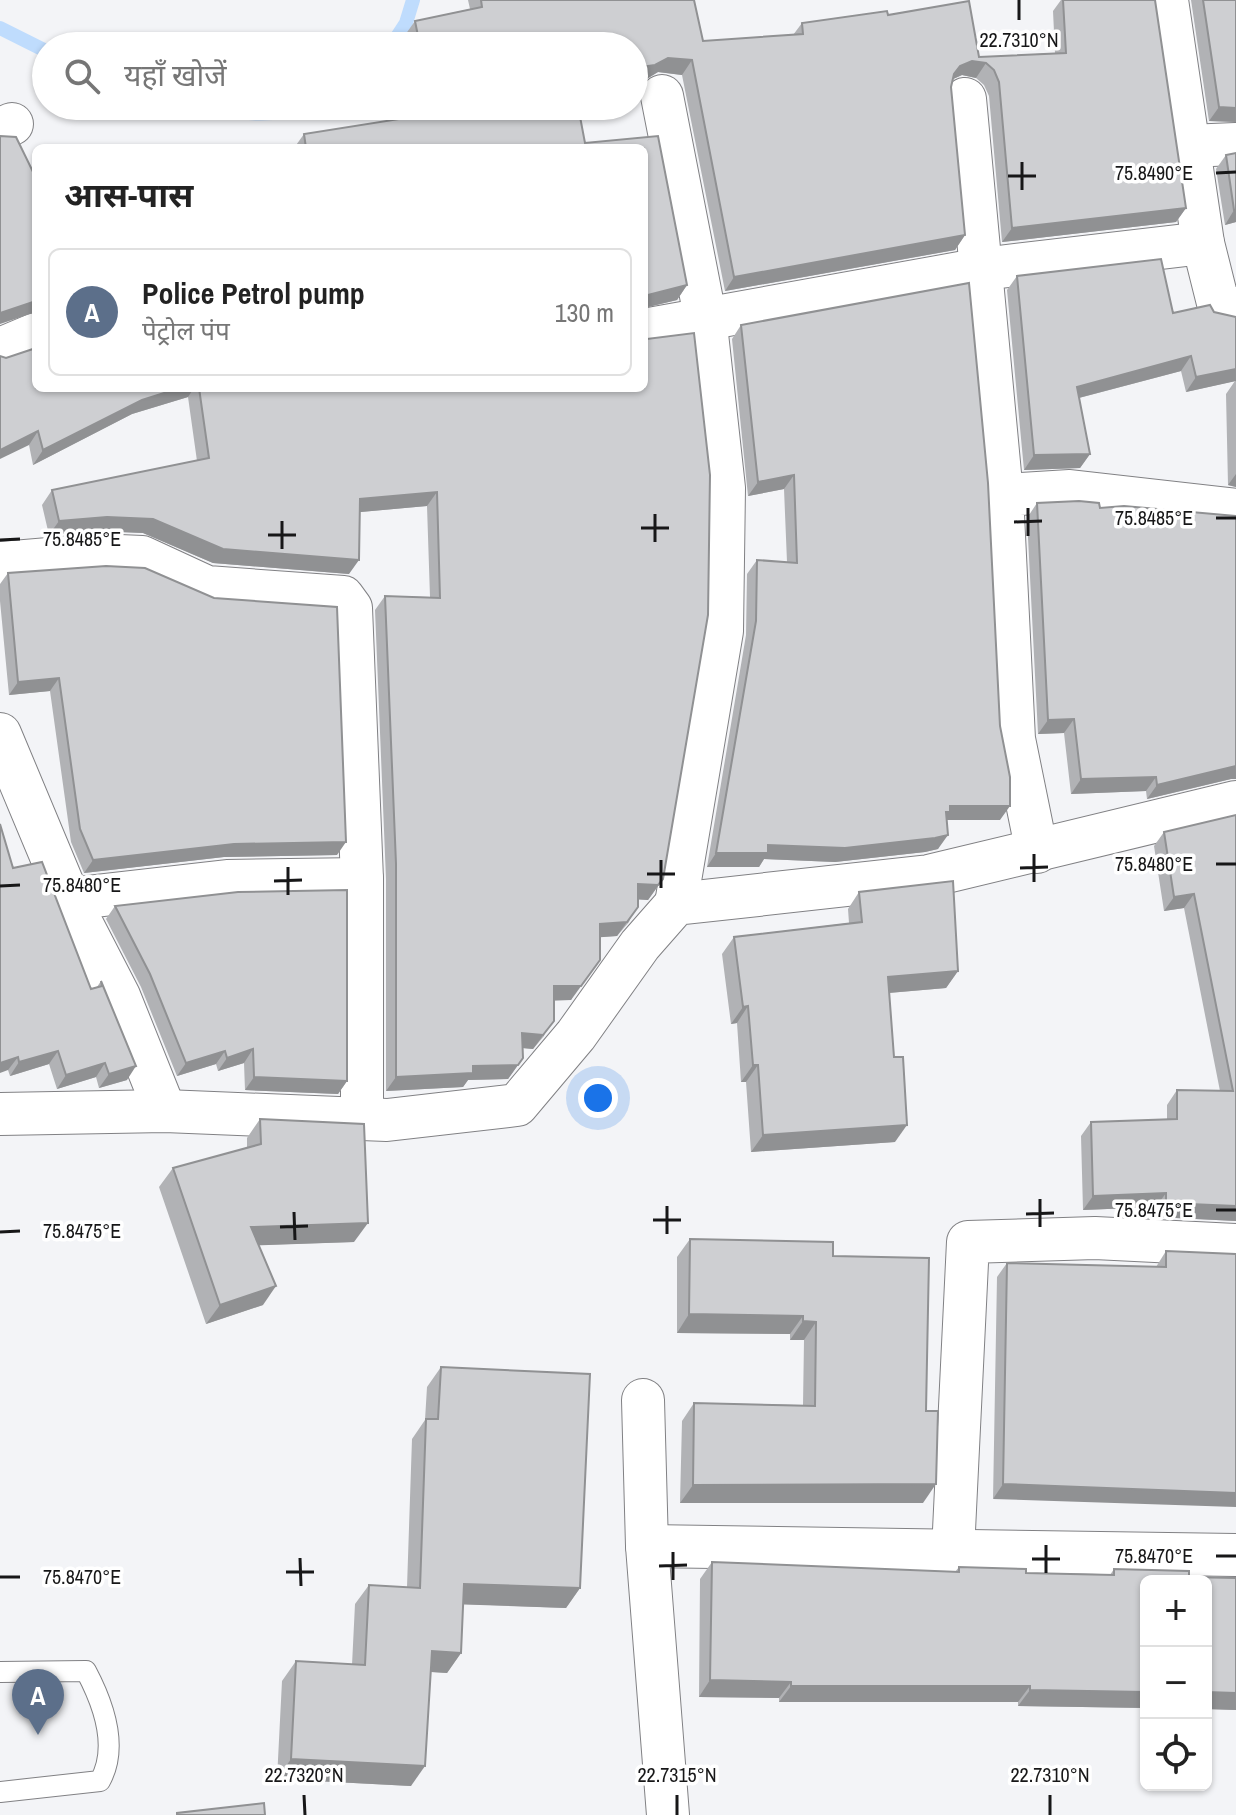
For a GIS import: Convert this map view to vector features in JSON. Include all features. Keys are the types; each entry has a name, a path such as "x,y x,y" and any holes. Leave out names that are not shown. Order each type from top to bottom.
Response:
{"street":[{"path":"1167,0 1203,243 1219,307 1236,308"},
{"path":"0,1114 165,1111 387,1120 517,1105 576,1035 640,945 676,904 722,631 724,488 705,316 662,96"},
{"path":"965,99 1002,495 1014,739 1037,852"},
{"path":"1188,146 1236,144"},
{"path":"648,329 705,316 982,269 1203,243"},
{"path":"0,349 32,336"},
{"path":"1002,495 1070,491 1236,510"},
{"path":"0,563 96,555 142,557 207,587 343,597 351,608 362,879 362,1119"},
{"path":"0,734 69,899 119,996 165,1111"},
{"path":"676,904 929,876 1236,802"},
{"path":"69,899 227,881 362,879"},
{"path":"953,1551 968,1242 1095,1238 1236,1245"},
{"path":"643,1400 647,1546 668,1815"},
{"path":"647,1546 1236,1555"}],"lane":[{"path":"0,1672 86,1671 100,1697 109,1764 100,1781 0,1792"}],"building":[{"path":"481,0 694,0 703,41 803,34 802,23 887,11 888,15 969,1 979,57 1066,53 1063,0 1155,0 1186,208 1012,228 999,82 994,70 986,63 972,61 960,66 951,87 965,235 734,277 692,60 668,58 648,66 648,32 417,32 415,21 482,7"},
{"path":"1203,0 1236,0 1236,108 1219,107"},
{"path":"393,120 581,120 585,143 658,136 687,285 648,295 648,144 305,144 304,134"},
{"path":"0,136 16,137 32,170 32,302 0,313"},
{"path":"1236,153 1236,210 1234,210 1226,155"},
{"path":"1161,259 1173,313 1210,305 1214,312 1236,317 1236,369 1196,377 1191,356 1077,387 1090,454 1034,455 1017,276"},
{"path":"969,283 988,483 1000,726 1010,777 1010,806 950,806 950,812 946,812 948,835 935,838 845,848 768,845 768,853 716,853 756,621 757,560 797,563 794,475 758,482 741,325"},
{"path":"694,333 710,475 708,615 663,879 658,885 638,884 638,907 627,922 600,924 600,960 581,986 554,986 554,1021 543,1035 522,1033 523,1058 518,1065 473,1066 473,1073 396,1077 396,864 385,596 440,598 437,492 360,499 359,560 223,549 153,519 107,517 59,521 52,490 209,458 200,392 648,392 648,339"},
{"path":"32,349 32,392 167,392 142,400 43,450 38,431 0,450 0,356 6,358"},
{"path":"1037,503 1099,503 1100,508 1124,506 1236,516 1236,766 1157,785 1156,777 1081,779 1074,719 1048,720"},
{"path":"106,566 145,568 214,598 337,607 346,842 234,844 93,860 80,829 59,678 18,682 8,573"},
{"path":"1236,815 1236,1206 1166,1203 1166,1193 1093,1196 1091,1122 1177,1119 1177,1090 1233,1091 1194,894 1174,897 1164,832"},
{"path":"0,824 13,868 42,862 91,989 102,986 101,981 136,1066 109,1074 105,1063 66,1075 58,1051 19,1062 18,1057 0,1063"},
{"path":"953,881 958,971 888,977 894,1057 903,1057 907,1125 763,1135 758,1065 753,1065 748,1006 743,1007 734,937 862,922 859,892"},
{"path":"347,890 347,1081 254,1077 253,1049 227,1058 225,1051 186,1063 150,974 115,906 238,892"},
{"path":"260,1119 364,1124 368,1223 251,1227 276,1286 220,1305 173,1168 261,1144"},
{"path":"690,1239 833,1242 833,1256 929,1258 926,1411 938,1411 936,1484 693,1485 694,1403 815,1406 816,1322 803,1321 803,1316 689,1314"},
{"path":"1166,1251 1236,1254 1236,1493 1003,1484 1007,1263 1166,1267"},
{"path":"441,1367 590,1374 580,1588 464,1584 461,1653 432,1651 425,1766 291,1759 296,1661 365,1665 369,1585 420,1588 426,1419 438,1419"},
{"path":"712,1562 959,1572 959,1567 1026,1569 1026,1573 1114,1575 1114,1569 1189,1571 1189,1575 1140,1575 1140,1692 1030,1690 1030,1686 791,1686 791,1682 710,1680"},
{"path":"1212,1577 1236,1578 1236,1693 1212,1692"},
{"path":"264,1803 265,1815 177,1815 177,1813"}],"waterway":[{"path":"400,32 413,0"},
{"path":"0,28 32,44"}],"place":[{"name":"Police Petrol pump","path":"38,1735"}]}
